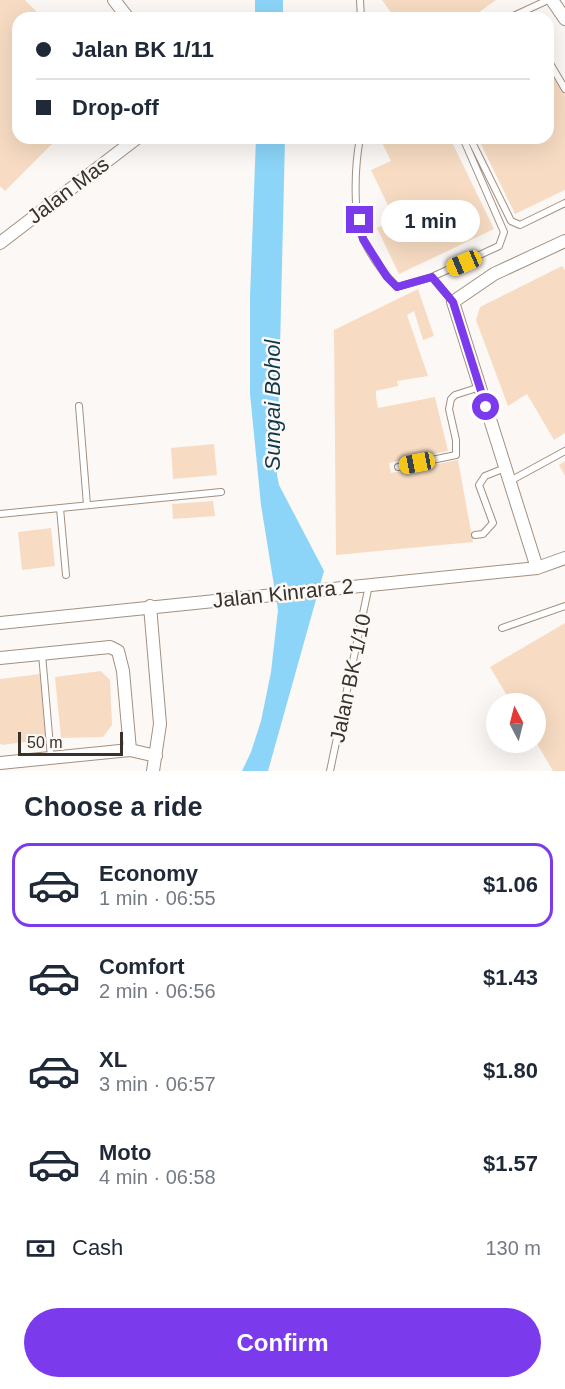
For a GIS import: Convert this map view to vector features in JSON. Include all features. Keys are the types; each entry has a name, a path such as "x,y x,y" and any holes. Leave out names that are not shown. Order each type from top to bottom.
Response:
{"street":[{"path":"114,0 123,12"},
{"path":"550,0 565,19"},
{"name":"Jalan Mas","path":"0,243 129,144"},
{"path":"537,568 453,302 494,274 565,241"},
{"name":"Jalan Kinrara 2","path":"0,623 537,568 565,558"},
{"path":"150,606 160,724 153,771"},
{"path":"0,658 110,647 118,651 123,671 130,750"},
{"path":"0,763 130,750 156,756"}],"lane":[{"path":"523,12 550,0"},
{"path":"554,70 565,89"},
{"path":"359,144 356,158 356,201 363,239 387,277 397,287 432,277 499,246 504,232 466,144"},
{"path":"473,144 511,221 520,225 565,203"},
{"path":"432,277 453,302"},
{"path":"398,467 456,455 456,440 449,409 451,399 455,395 480,387"},
{"path":"79,406 87,505"},
{"path":"509,482 565,451"},
{"path":"475,535 483,534 493,523 479,485 485,476 506,468"},
{"path":"0,514 221,492"},
{"path":"60,508 66,575"},
{"name":"Jalan BK 1/10","path":"330,771 369,585"},
{"path":"502,628 565,606"},
{"path":"42,654 51,758"}],"water":[{"path":"255,0 283,0 283,12 255,12"},
{"name":"Sungai Bohol","path":"256,144 285,144 277,475 279,485 324,571 268,771 242,771 261,721 271,672 278,610 261,505 250,394 250,297"}],"building":[{"path":"0,0 25,0 37,12 12,12 12,144 52,144 5,191 0,186"},
{"path":"382,0 496,0 479,12 391,12"},
{"path":"554,72 565,96 565,190 515,214 481,144 554,144"},
{"path":"383,144 453,144 494,229 399,274 377,228 395,220 371,170 391,161"},
{"path":"562,266 565,270 565,433 554,440 527,394 508,406 476,320 480,307"},
{"path":"418,289 434,336 423,340 414,311 407,315 428,376 397,381 398,386 376,391 378,408 435,397 448,451 389,463 391,473 458,460 473,542 336,555 334,330"},
{"path":"214,444 217,475 173,479 171,448"},
{"path":"565,461 565,476 559,465"},
{"path":"213,501 215,516 173,519 172,504"},
{"path":"51,528 55,566 22,570 18,532"},
{"path":"565,623 565,771 553,771 542,753 546,753 546,693 505,693 490,667"},
{"path":"101,671 110,680 112,725 103,737 61,738 55,677"},
{"path":"40,674 47,739 2,745 0,743 0,679"}],"route":[{"path":"360,220 363,239 387,277 397,287 432,277 453,302 486,407"}]}
